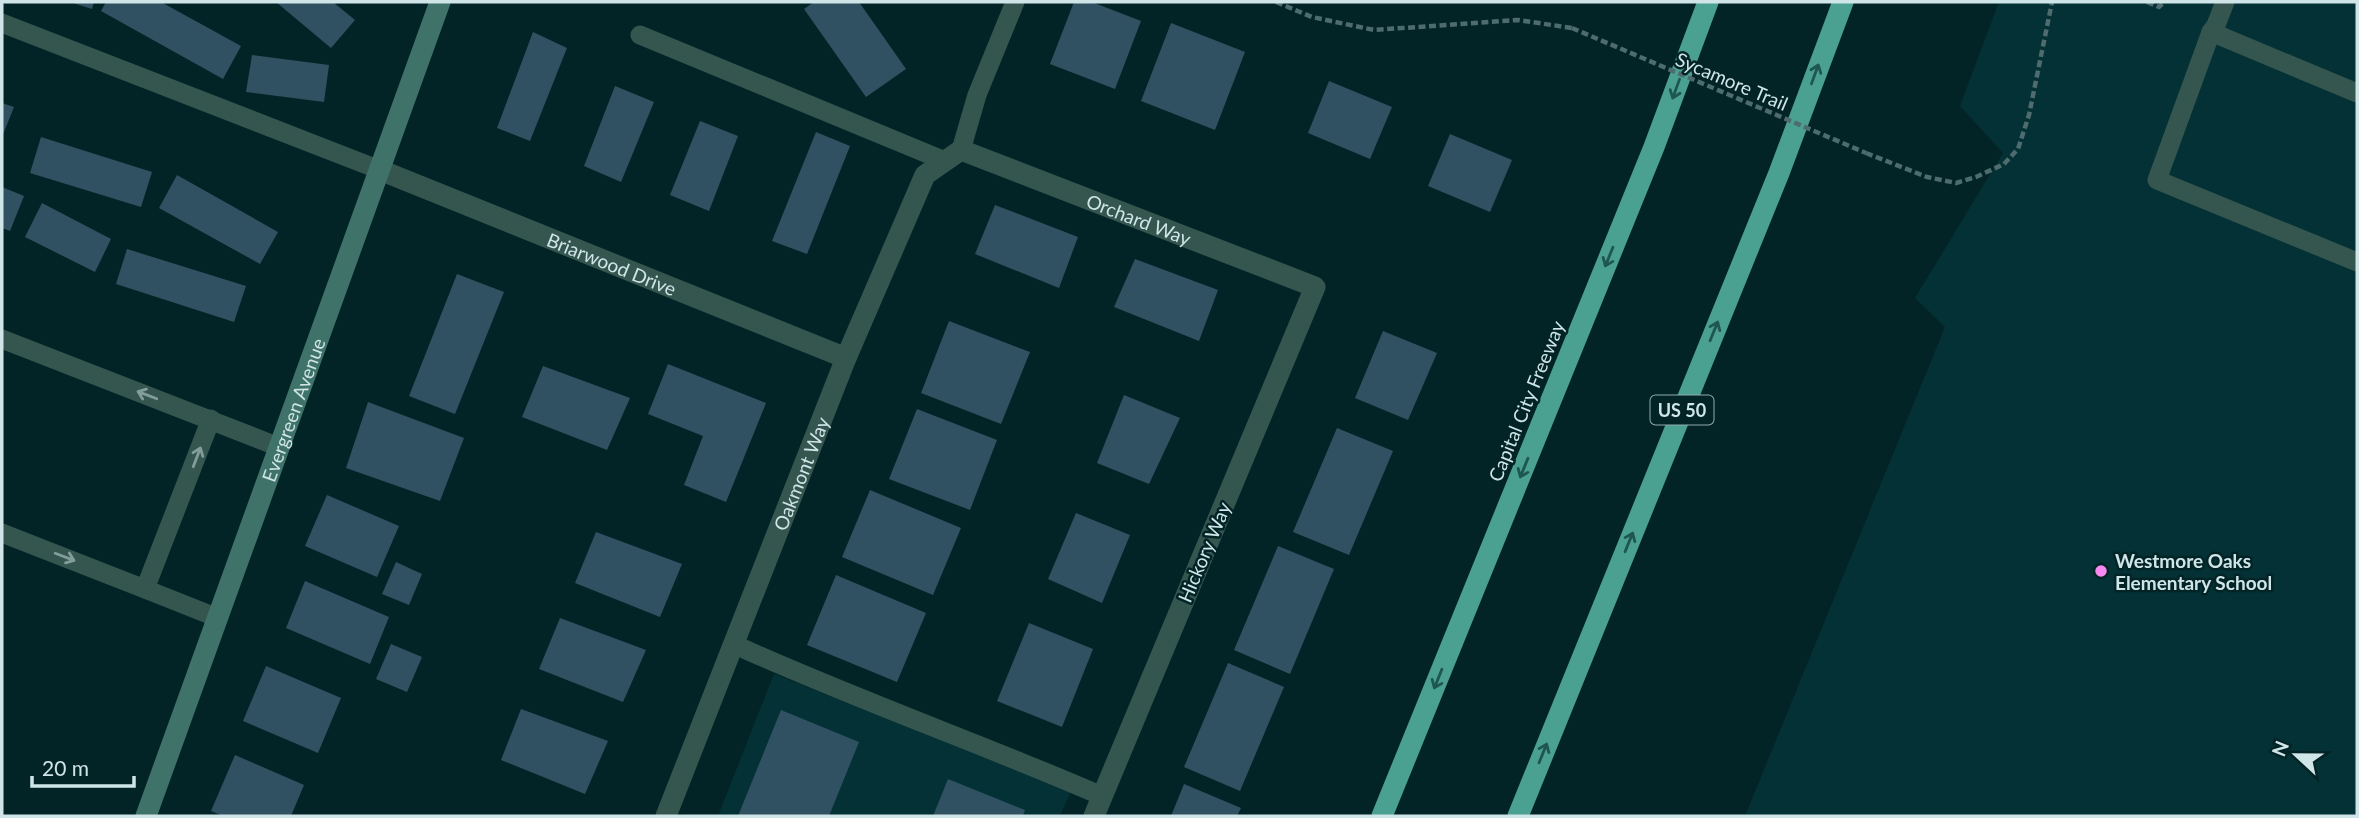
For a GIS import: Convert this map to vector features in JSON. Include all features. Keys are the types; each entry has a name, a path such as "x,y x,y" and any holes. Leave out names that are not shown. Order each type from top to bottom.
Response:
{"highway":[{"name":"Capital City Freeway","path":"1382,816 1654,147 1708,2"},
{"name":"US 50","path":"1518,816 1779,173 1843,2"}],"street":[{"name":"Evergreen Avenue","path":"146,816 440,2"},
{"name":"Orchard Way","path":"953,155 1315,287"},
{"name":"Oakmont Way","path":"666,816 846,358 925,175 953,155"},
{"name":"Briarwood Drive","path":"380,170 846,358"},
{"name":"Hickory Way","path":"1094,816 1315,287"}],"lane":[{"path":"640,35 953,155 1015,2"},
{"path":"2225,2 2211,32 2157,180 2357,262"},
{"path":"2,23 380,170"},
{"path":"2211,32 2357,93"},
{"path":"2,339 279,447"},
{"path":"145,589 211,419"},
{"path":"2,533 218,618"},
{"path":"733,644 799,674 1024,762 1102,796"}],"path":[{"name":"Sycamore Trail","path":"1276,2 1312,17 1374,30 1518,20 1572,28 1866,153 1927,177 1956,183 2004,164 2018,149 2029,115 2052,2"},
{"path":"2147,2 2159,7 2164,2"}],"shaded area":[{"name":"Westmore Oaks Elementary School","path":"1999,2 2357,2 2357,816 1745,816 1945,327 1915,298 2003,153 1960,106"},
{"path":"774,674 1071,791 1060,816 718,816"}],"building":[{"path":"70,2 94,2 92,9"},
{"path":"106,2 161,2 241,46 223,79 101,11"},
{"path":"276,2 333,2 355,20 331,48"},
{"path":"814,2 859,2 906,69 866,97 804,9"},
{"path":"1074,2 1092,2 1141,21 1115,89 1050,64"},
{"path":"1171,23 1245,52 1215,130 1141,101"},
{"path":"533,32 567,48 530,141 497,128"},
{"path":"252,55 329,65 324,102 246,92"},
{"path":"1329,81 1392,107 1370,159 1308,133"},
{"path":"615,86 654,102 621,182 584,166"},
{"path":"2,103 14,107 2,137"},
{"path":"700,121 738,136 709,211 670,195"},
{"path":"816,132 850,146 807,254 772,241"},
{"path":"1450,134 1512,160 1490,212 1428,186"},
{"path":"41,137 152,172 141,207 30,173"},
{"path":"177,175 278,232 260,264 159,208"},
{"path":"2,187 24,196 10,231 2,228"},
{"path":"42,203 111,239 95,272 25,237"},
{"path":"995,205 1078,237 1059,288 975,254"},
{"path":"127,249 246,286 234,322 116,284"},
{"path":"1135,259 1218,290 1199,341 1114,307"},
{"path":"457,274 504,292 455,414 409,396"},
{"path":"949,321 1030,352 1001,424 921,393"},
{"path":"1383,331 1437,353 1408,420 1355,398"},
{"path":"668,364 766,403 726,502 684,485 703,436 648,414"},
{"path":"543,366 630,398 607,450 522,417"},
{"path":"1124,395 1180,418 1149,484 1097,463"},
{"path":"368,402 464,438 440,501 346,468"},
{"path":"917,409 997,440 970,510 889,479"},
{"path":"1337,428 1393,451 1349,555 1293,532"},
{"path":"870,490 961,528 933,595 842,557"},
{"path":"327,495 399,526 377,577 305,546"},
{"path":"1076,513 1130,535 1102,603 1048,579"},
{"path":"596,532 682,564 660,617 575,583"},
{"path":"1278,546 1334,569 1290,674 1234,650"},
{"path":"396,562 422,574 409,605 382,594"},
{"path":"836,575 926,613 897,682 807,645"},
{"path":"305,581 389,617 370,664 286,628"},
{"path":"560,618 646,650 623,702 539,669"},
{"path":"1029,623 1093,649 1062,727 997,701"},
{"path":"391,644 422,657 407,692 376,679"},
{"path":"1228,663 1284,687 1240,791 1184,767"},
{"path":"266,666 341,698 318,753 243,721"},
{"path":"521,709 608,741 585,794 501,760"},
{"path":"781,710 859,742 829,816 738,816"},
{"path":"235,755 304,785 291,816 223,816 211,811"},
{"path":"948,779 1025,810 1023,816 933,816"},
{"path":"1184,784 1241,808 1237,816 1171,816"}],"place":[{"name":"Westmore Oaks Elementary School","path":"2101,571"}]}
